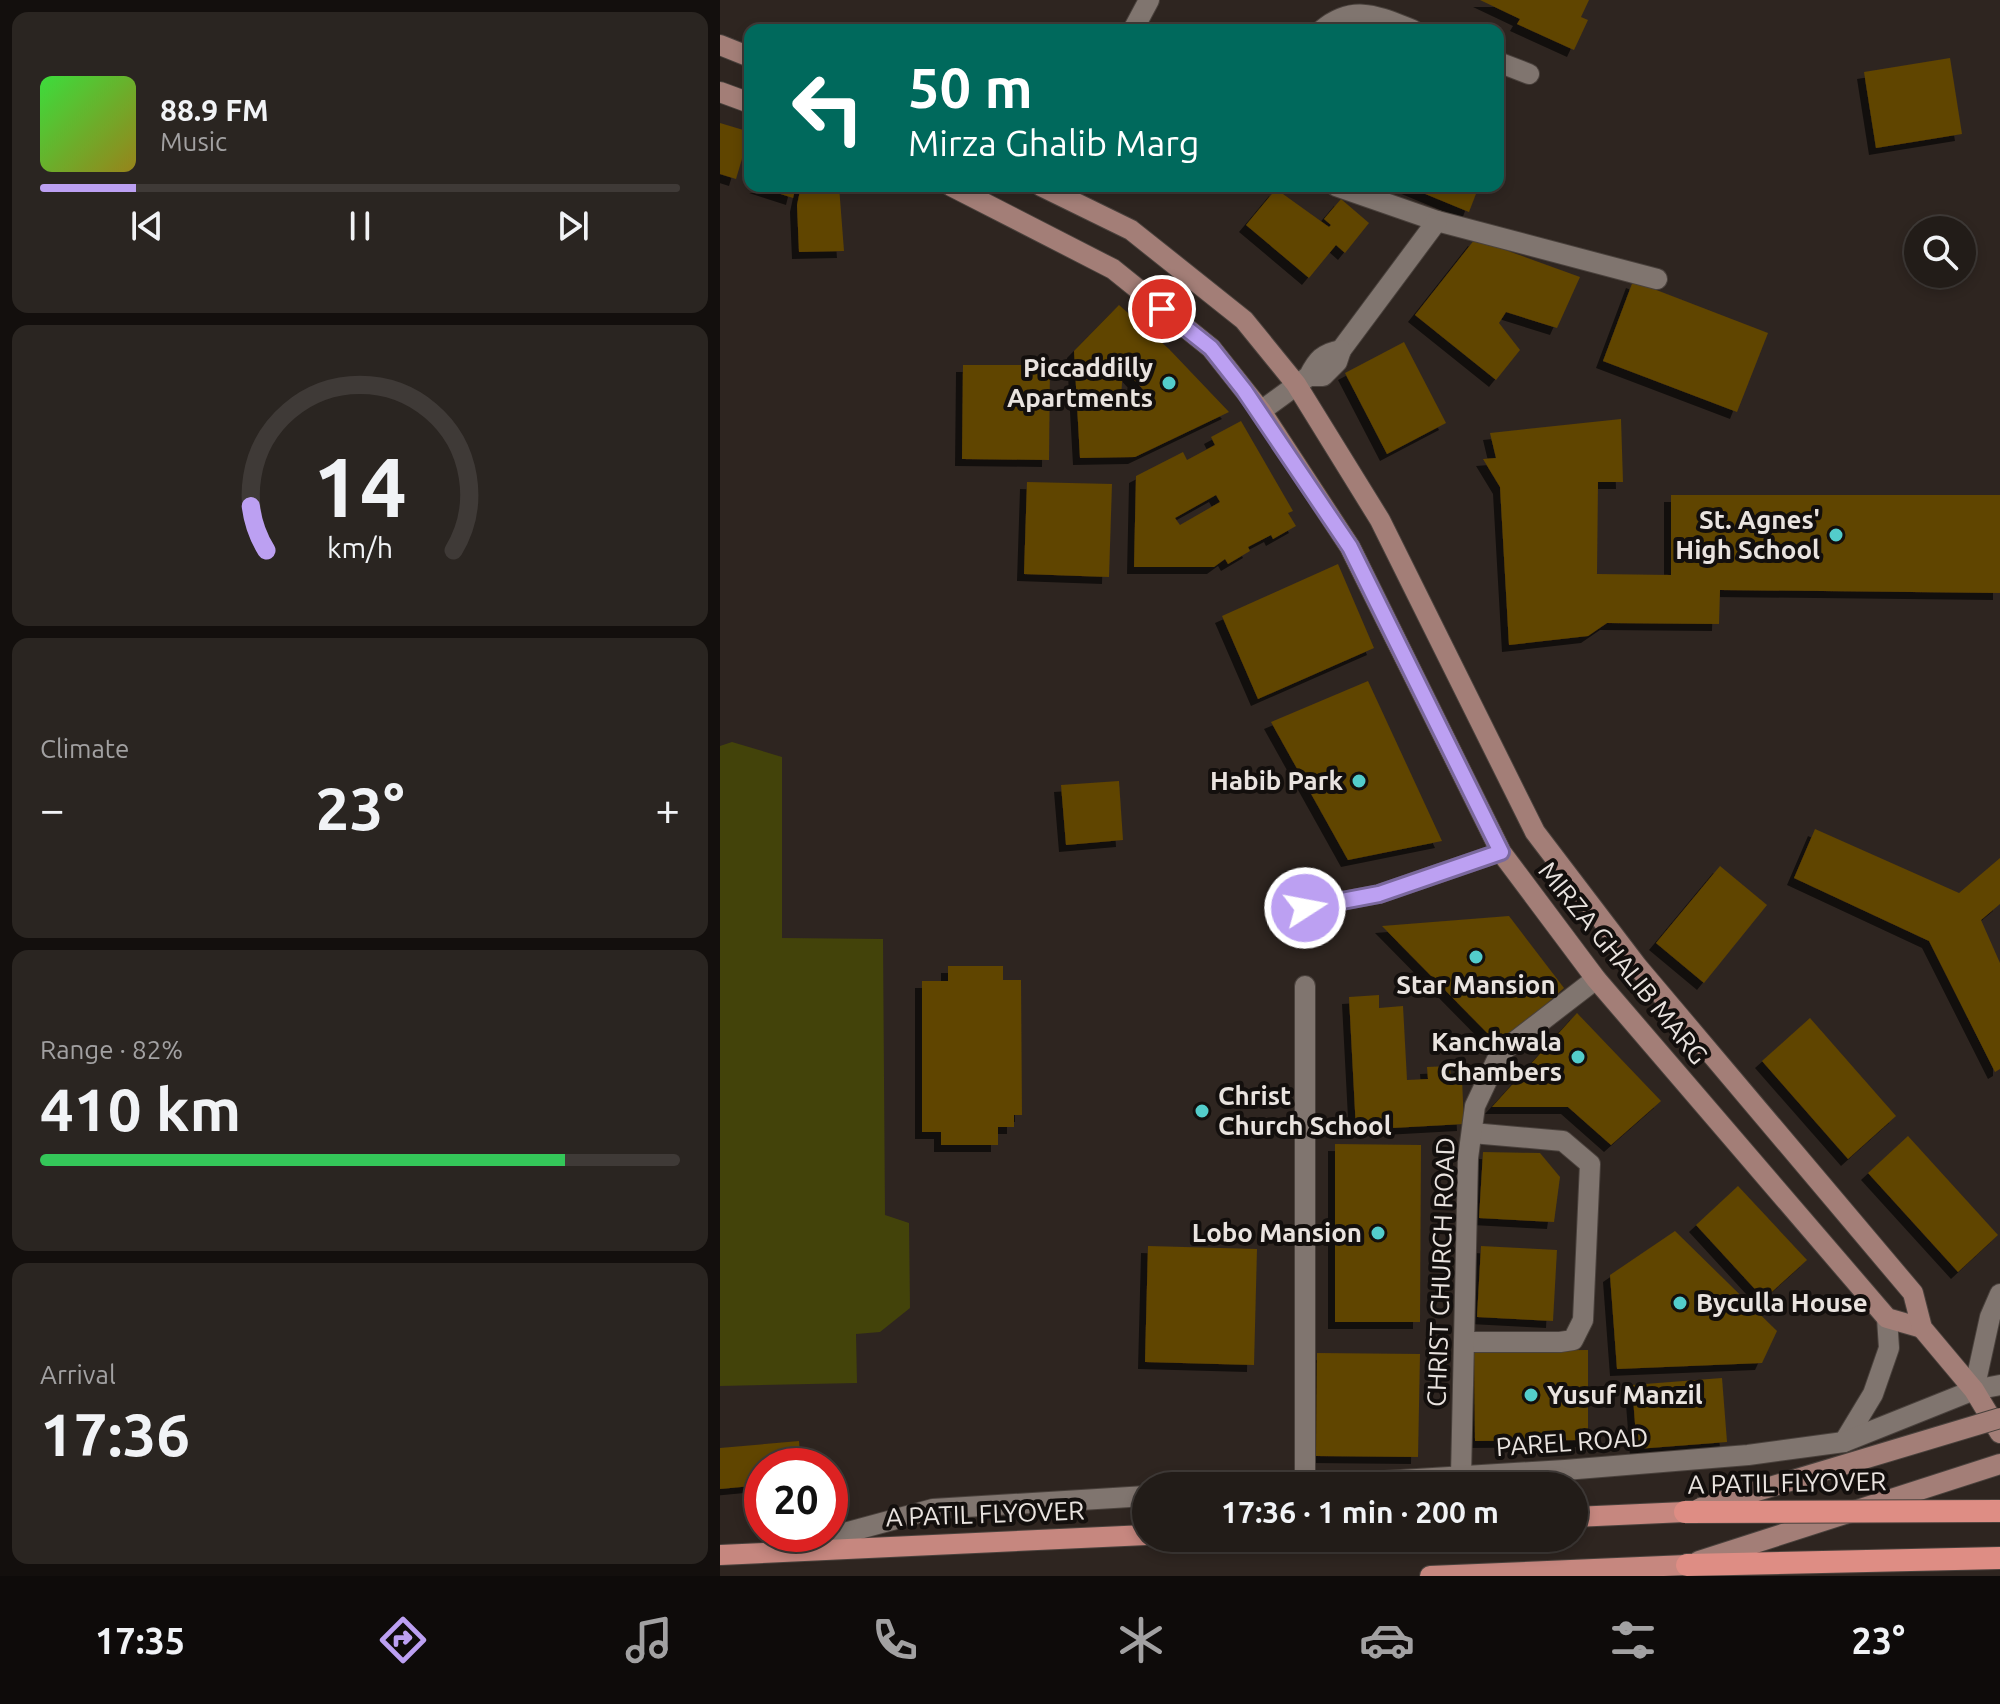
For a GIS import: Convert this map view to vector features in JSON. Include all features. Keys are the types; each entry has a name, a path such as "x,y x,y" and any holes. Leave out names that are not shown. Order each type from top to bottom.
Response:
{"highway":[{"name":"A PATIL FLYOVER","path":"1685,1512 2000,1511"},
{"path":"1687,1565 2000,1558"}],"main road":[{"path":"720,45 744,55"},
{"path":"720,92 744,101"},
{"name":"MIRZA GHALIB MARG","path":"963,192 1113,269 1211,348 1261,411 1350,547 1501,852 1596,979 1887,1318"},
{"name":"MIRZA GHALIB MARG","path":"1056,192 1131,230 1244,320 1303,380 1380,520 1535,832 1637,966 1913,1293 1922,1328 1974,1390 2000,1433"},
{"path":"1887,1318 1922,1328"},
{"path":"1685,1512 2000,1418"},
{"path":"1430,1576 1687,1565 2000,1464"},
{"name":"A PATIL FLYOVER","path":"1588,1516 1685,1512"},
{"name":"A PATIL FLYOVER","path":"848,1548 1132,1536"},
{"name":"A PATIL FLYOVER","path":"720,1555 764,1552"}],"street":[{"path":"1136,24 1149,0"},
{"path":"1329,24 1334,20 1367,13 1397,24"},
{"path":"1504,64 1529,74"},
{"path":"1353,192 1437,221 1657,279"},
{"path":"1261,411 1303,380 1316,361 1328,352 1341,350 1437,221"},
{"name":"CHRIST CHURCH ROAD","path":"1461,1472 1468,1158 1475,1106 1500,1053 1596,979"},
{"path":"1304,1472 1305,986"},
{"path":"1464,1342 1560,1342 1573,1340 1580,1332 1590,1164 1563,1141 1472,1133"},
{"path":"1974,1390 1990,1317 2000,1294"},
{"path":"1844,1442 1873,1394 1889,1348 1887,1318"},
{"name":"PAREL ROAD","path":"1516,1472 1748,1455 1844,1442 1974,1390 2000,1385"},
{"path":"848,1532 933,1509 1132,1497"}],"lane":[{"path":"1305,908 1379,894 1501,852"}],"shaded area":[{"path":"732,742 782,757 782,938 883,939 885,1215 909,1223 910,1308 880,1332 856,1334 857,1383 720,1386 720,746"}],"building":[{"path":"1480,0 1589,0 1581,17 1588,20 1574,50 1517,24 1520,19"},
{"path":"1950,58 1962,134 1876,148 1864,72"},
{"path":"720,123 744,130 744,152 736,179 720,174"},
{"path":"774,192 794,192 793,198"},
{"path":"800,192 839,192 844,251 799,252 797,205"},
{"path":"1274,192 1280,192 1329,227 1331,225 1324,219 1341,199 1369,223 1345,253 1336,245 1309,278 1246,225"},
{"path":"1421,192 1477,192 1469,212"},
{"path":"1475,239 1580,277 1557,328 1506,312 1499,323 1520,350 1496,380 1415,315"},
{"path":"1633,281 1768,333 1737,412 1603,361"},
{"name":"Piccaddilly Apartments","path":"1119,305 1169,349 1229,412 1135,457 1080,458 1074,351","holes":["1123,368 1150,397 1121,398"]},
{"path":"1404,342 1446,423 1387,454 1345,373"},
{"path":"963,365 1050,365 1049,460 962,459"},
{"name":"St. Agnes' High School","path":"1621,419 1623,482 1598,482 1597,574 1671,575 1671,495 2000,495 2000,593 1720,590 1719,624 1607,623 1588,636 1509,645 1500,487 1483,459 1496,458 1490,433"},
{"path":"1241,421 1293,511 1288,513 1296,526 1273,539 1271,535 1248,547 1250,551 1228,564 1225,559 1214,567 1134,567 1136,476 1183,452 1187,460 1215,445 1211,437","holes":["1216,495 1220,502 1180,525 1175,518"]},
{"path":"1027,482 1112,484 1109,577 1024,574"},
{"path":"1338,564 1374,648 1258,699 1222,616"},
{"name":"Habib Park","path":"1368,681 1442,841 1348,860 1271,722"},
{"path":"1119,781 1123,840 1066,845 1061,785"},
{"path":"1815,829 1959,893 2000,858 2000,904 1981,920 2000,963 2000,1069 1995,1072 1929,941 1794,878"},
{"path":"1720,866 1767,905 1704,983 1656,943"},
{"name":"Star Mansion","path":"1509,916 1564,988 1500,1046 1382,926"},
{"path":"948,966 1003,966 1003,980 1021,980 1022,1115 1014,1115 1014,1127 998,1127 998,1145 941,1145 941,1132 922,1132 922,981 948,981"},
{"path":"1379,995 1379,1008 1403,1006 1407,1080 1428,1079 1427,1067 1450,1066 1451,1080 1462,1079 1464,1124 1356,1130 1349,997"},
{"name":"Kanchwala Chambers","path":"1577,1013 1661,1101 1611,1145 1568,1107 1492,1107"},
{"path":"1810,1018 1896,1116 1848,1159 1762,1061"},
{"path":"1908,1136 1998,1235 1958,1272 1868,1173"},
{"name":"Lobo Mansion","path":"1335,1144 1421,1145 1420,1322 1335,1322"},
{"path":"1483,1152 1540,1153 1560,1177 1554,1222 1479,1218"},
{"path":"1738,1186 1807,1260 1764,1299 1696,1225"},
{"name":"Byculla House","path":"1675,1231 1777,1331 1762,1363 1617,1369 1610,1275"},
{"path":"1148,1246 1257,1249 1254,1365 1145,1362"},
{"path":"1481,1246 1557,1250 1553,1321 1477,1317"},
{"name":"Yusuf Manzil","path":"1588,1350 1588,1440 1475,1441 1474,1351"},
{"path":"1317,1353 1420,1354 1418,1457 1316,1456"},
{"path":"1722,1378 1727,1442 1637,1449 1632,1385"},
{"path":"799,1441 800,1448 744,1448 744,1487 720,1489 720,1448"}],"place":[{"name":"Piccaddilly Apartments","path":"1169,383"},
{"name":"St. Agnes' High School","path":"1836,535"},
{"name":"Habib Park","path":"1359,781"},
{"name":"Star Mansion","path":"1476,957"},
{"name":"Kanchwala Chambers","path":"1578,1057"},
{"name":"Christ Church School","path":"1202,1111"},
{"name":"Lobo Mansion","path":"1378,1233"},
{"name":"Byculla House","path":"1680,1303"},
{"name":"Yusuf Manzil","path":"1531,1395"}],"route":[{"path":"1162,309 1211,348 1261,411 1350,547 1501,852 1379,894 1305,908"}]}
